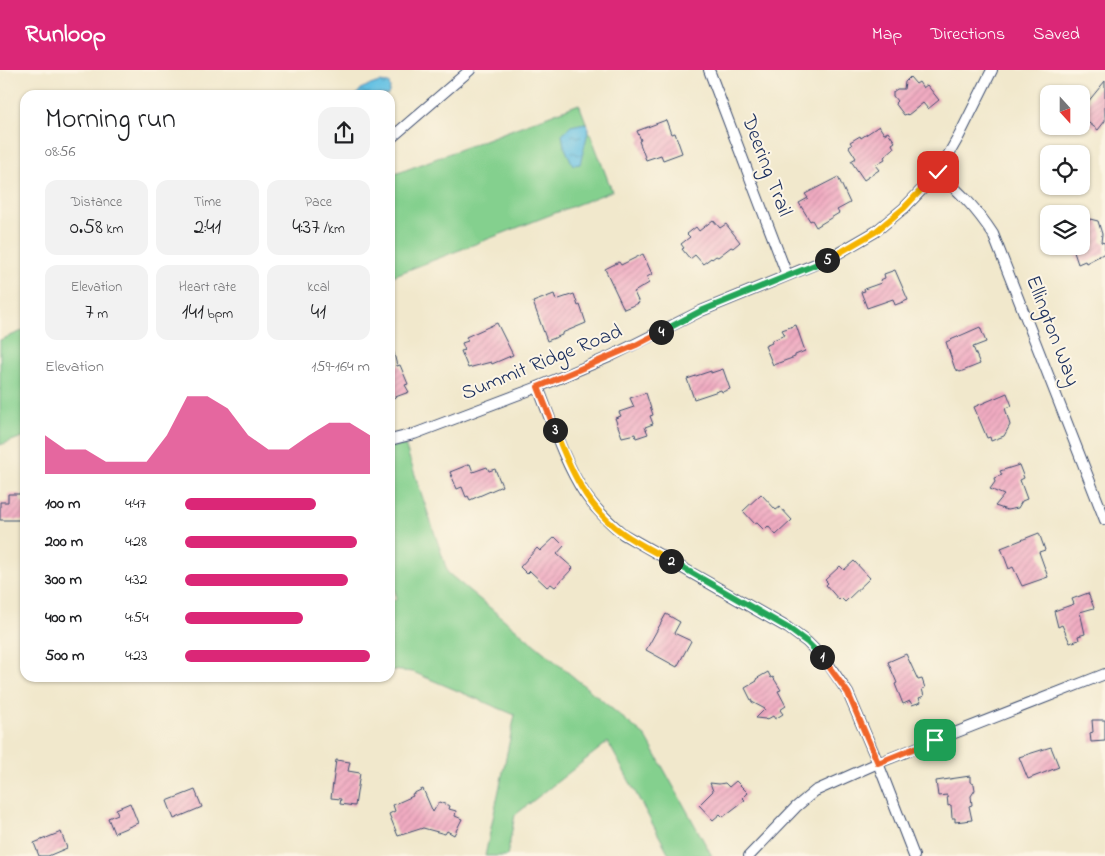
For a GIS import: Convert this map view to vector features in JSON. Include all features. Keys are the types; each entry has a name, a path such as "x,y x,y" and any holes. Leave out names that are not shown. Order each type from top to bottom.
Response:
{"street":[{"path":"395,135 470,70"},
{"name":"Deering Trail","path":"709,70 787,275"},
{"name":"Summit Ridge Road","path":"395,439 414,434 538,387 636,345 701,311 830,258 875,232 904,208 938,172 959,136 992,70"},
{"name":"Ellington Way","path":"938,172 966,197 993,234 1105,520"},
{"path":"538,387 574,475 586,495 604,517 623,534 788,628 807,642 827,662 848,693 878,763 914,856"},
{"path":"749,856 796,807 815,791 878,763 1105,674"}],"green space":[{"path":"579,104 612,191 395,275 395,174"},
{"path":"20,332 20,438 0,445 0,340"},
{"path":"405,445 448,573 646,737 712,856 670,856 608,742 515,815 507,856 485,856 515,715 413,672 395,670 395,600 397,599 395,591 395,446"}],"water":[{"path":"379,82 389,83 390,89 360,90"},
{"path":"585,123 589,128 580,164 573,165 564,146 562,134 571,126"}],"building":[{"path":"910,77 916,84 919,82 923,88 927,85 939,100 928,109 923,103 908,115 904,115 895,103 897,101 893,96 893,92 897,89 904,89 905,82"},
{"path":"1105,81 1105,121 1098,130 1090,124 1090,99"},
{"path":"666,120 671,134 675,133 682,153 663,160 661,155 646,160 637,131"},
{"path":"879,126 884,134 888,132 895,142 892,144 894,148 884,157 885,159 875,165 879,170 864,180 851,161 856,158 849,147 852,145 850,142 860,136 861,138"},
{"path":"838,177 850,203 837,210 839,213 816,227 799,203 808,198 805,194"},
{"path":"1090,219 1098,221 1102,234 1101,242 1105,243 1105,253 1086,263 1085,261 1078,264 1075,255 1090,255"},
{"path":"713,220 720,228 726,224 740,242 718,257 711,258 703,264 695,255 690,259 682,249 684,248 681,244 690,237 687,234 696,227 699,231"},
{"path":"643,254 652,274 647,277 649,283 634,292 639,303 624,309 605,269 619,262 621,265"},
{"path":"895,270 908,300 895,305 893,299 867,308 861,292 865,291 864,289 881,283 880,280 885,278 884,274"},
{"path":"554,294 556,300 574,294 586,323 547,341 533,302"},
{"path":"497,323 513,355 492,364 491,362 468,368 461,351 465,350 462,343 468,341 466,337"},
{"path":"796,325 805,351 773,365 765,346 785,335 782,330"},
{"path":"980,327 986,342 973,347 980,364 960,372 955,369 946,342"},
{"path":"395,358 397,366 400,365 408,384 405,385 409,392 395,397"},
{"path":"723,369 730,389 694,399 687,379"},
{"path":"646,393 653,415 650,416 653,424 645,427 648,434 636,438 635,434 622,437 615,418 621,416 619,412 634,407 630,398"},
{"path":"1007,393 1012,406 1005,408 1010,425 1004,436 991,441 990,437 987,438 974,407"},
{"path":"470,464 473,472 487,467 489,471 495,469 502,486 470,500 468,496 466,497 462,487 457,489 450,472"},
{"path":"1019,465 1024,478 1020,480 1027,499 1022,501 1018,508 1007,510 995,506 1004,495 990,489 995,482 994,478 1002,475 1000,471"},
{"path":"8,494 20,494 20,520 0,520 0,502 8,502"},
{"path":"761,494 776,510 780,507 792,520 776,535 768,526 764,530 757,523 755,524 743,511"},
{"path":"1039,533 1045,550 1039,552 1048,577 1022,586 1013,567 1009,569 1001,548"},
{"path":"555,537 564,546 557,554 573,568 555,587 551,584 547,587 530,571 527,574 520,567 537,548 540,551"},
{"path":"854,561 870,578 845,602 841,598 839,600 826,585 828,583 825,580 840,566 844,570"},
{"path":"1088,593 1094,608 1080,612 1085,634 1078,636 1079,640 1070,643 1062,625 1058,627 1054,611 1074,604 1072,599"},
{"path":"666,614 680,622 674,633 691,641 677,667 646,650"},
{"path":"906,654 918,680 922,679 925,688 922,689 924,696 919,698 921,702 912,705 910,701 903,704 888,662"},
{"path":"768,672 781,690 778,691 786,706 780,710 783,714 775,719 773,716 766,720 756,718 765,709 752,702 745,688"},
{"path":"1092,720 1105,720 1105,741 1091,742 1090,733 1093,732"},
{"path":"1051,747 1059,767 1028,779 1019,757"},
{"path":"336,760 350,762 348,771 360,773 355,806 340,804 341,799 331,798"},
{"path":"970,776 970,782 974,784 975,790 971,796 972,805 969,806 972,820 955,822 955,818 952,818 951,805 948,806 947,795 938,796 936,781"},
{"path":"736,781 748,793 743,798 745,800 723,817 720,814 713,820 699,805 713,791 710,783 725,783 729,787"},
{"path":"423,789 433,812 439,802 450,806 449,809 456,811 455,816 462,819 454,835 447,831 445,834 423,828 398,836 389,814 395,811 393,805"},
{"path":"195,790 202,807 174,819 167,801"},
{"path":"130,803 138,823 114,833 108,818 118,814 116,809"},
{"path":"61,832 67,848 48,856 39,856 34,843"}],"route":[{"path":"935,740 878,763 848,693 827,662 807,642 788,628 623,534 604,517 586,495 574,475 538,387 636,345 701,311 830,258 875,232 904,208 938,172"}]}
